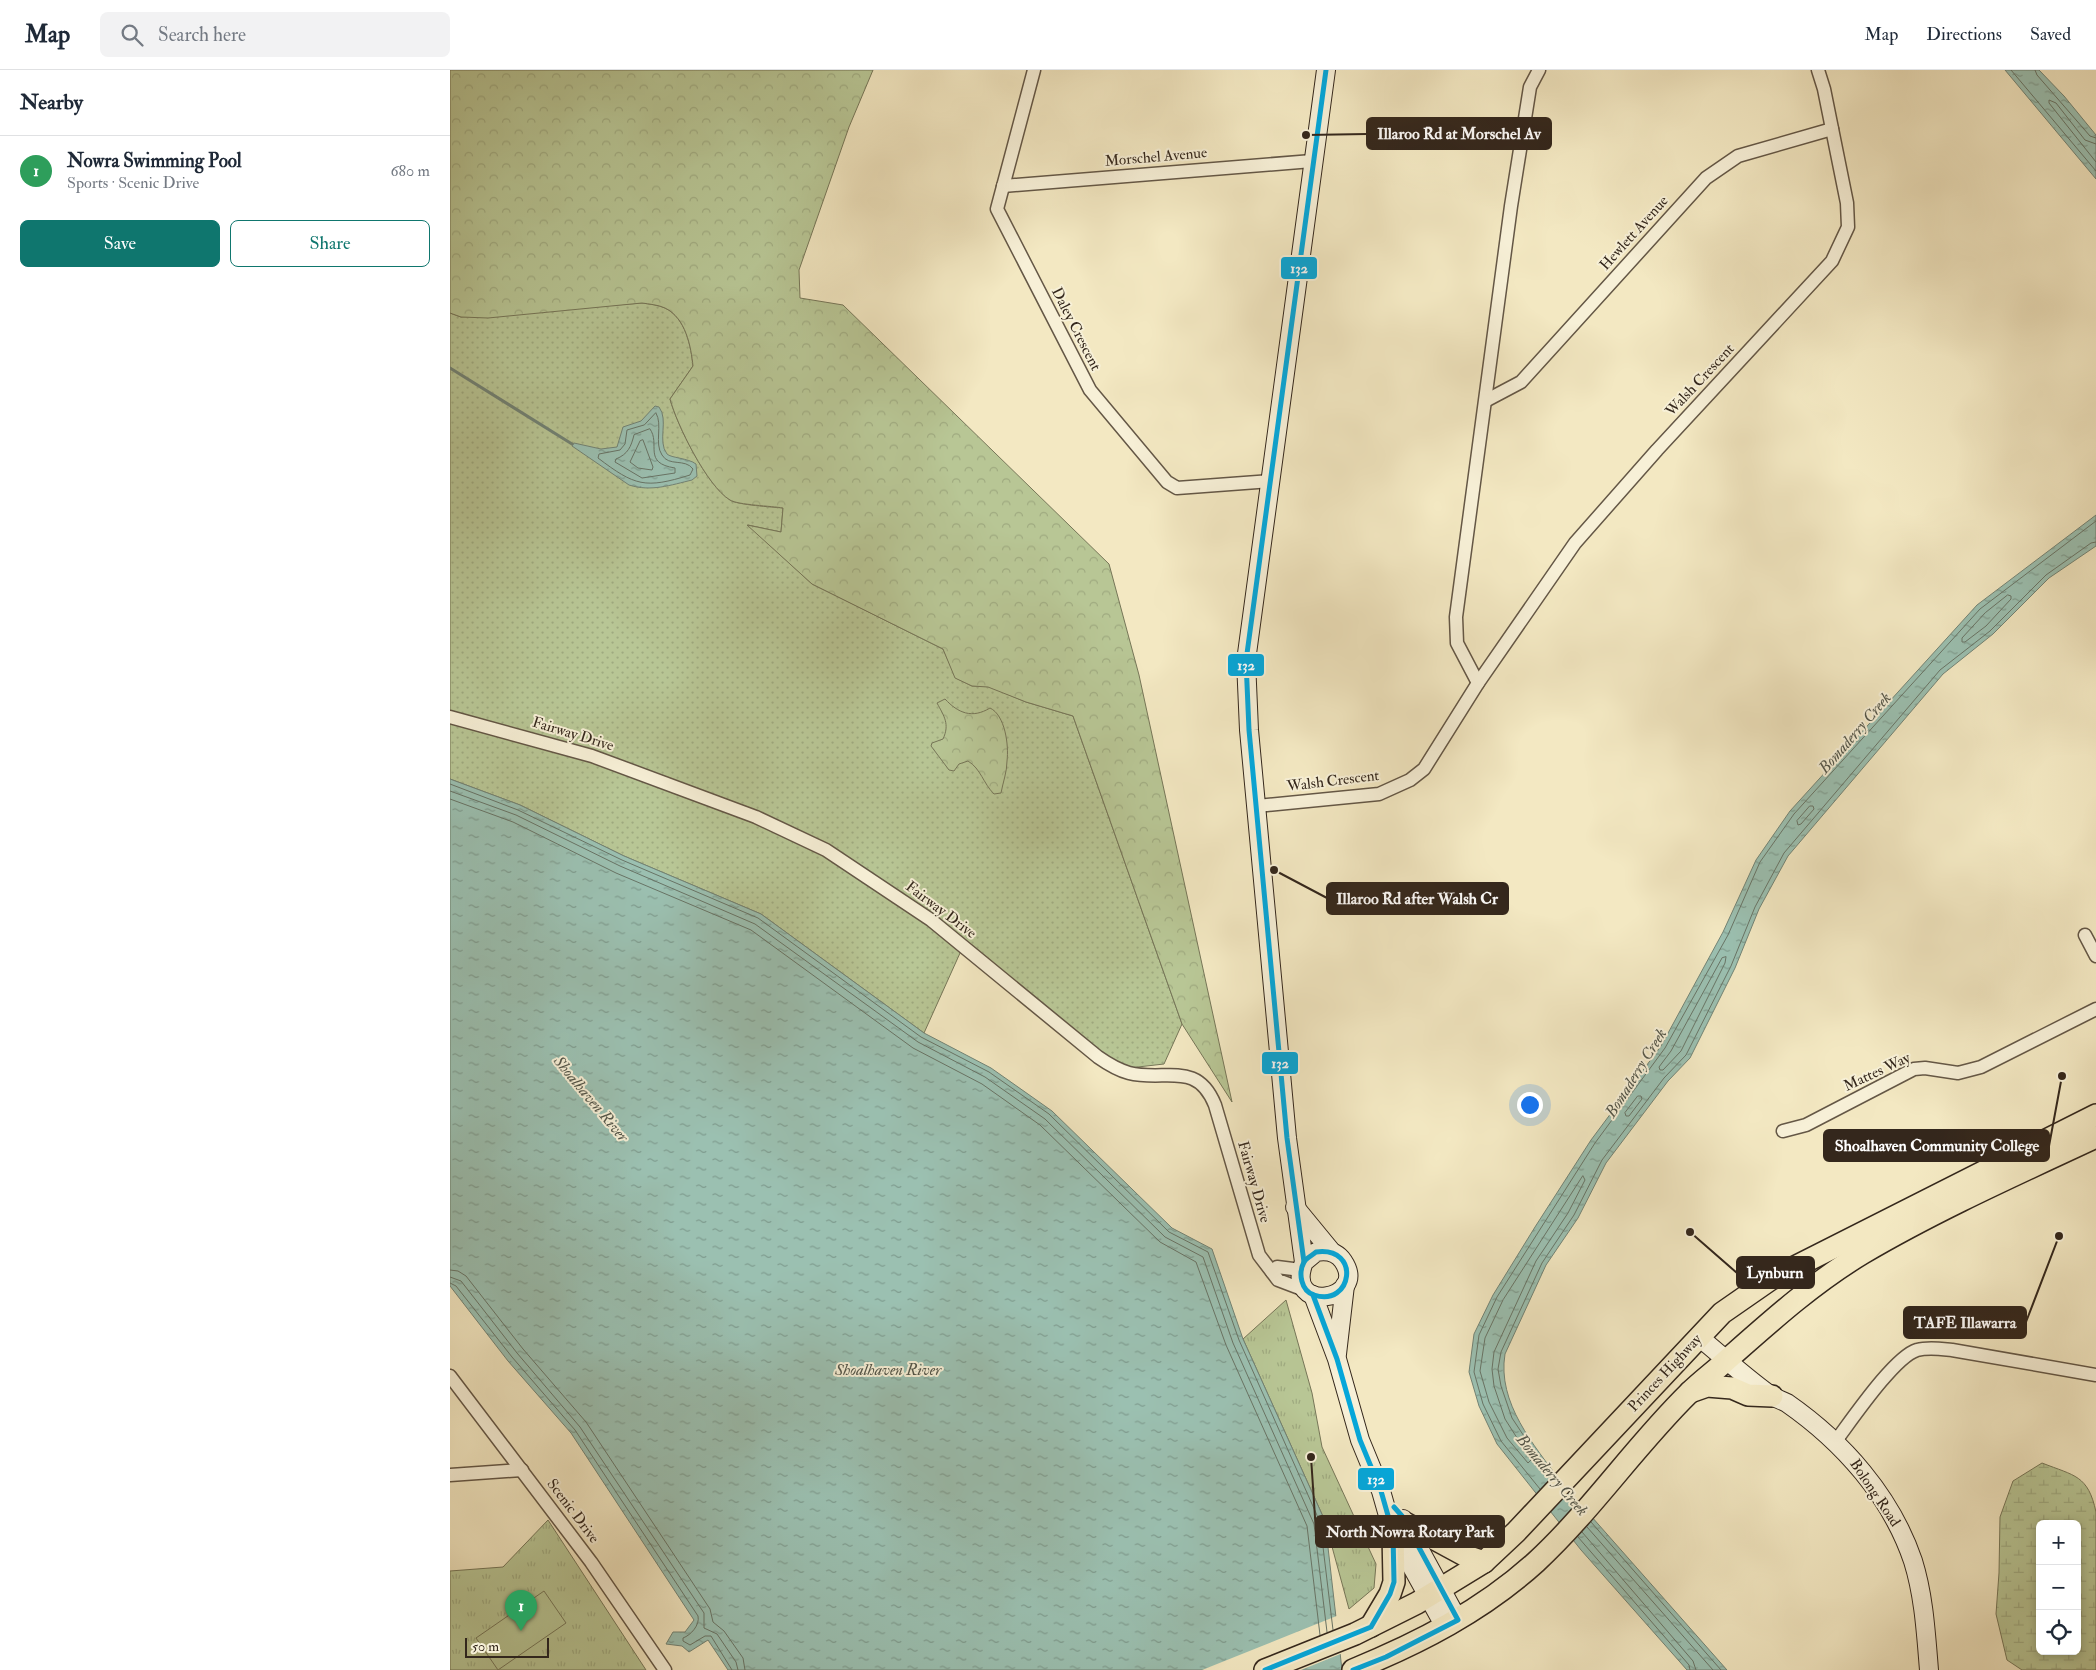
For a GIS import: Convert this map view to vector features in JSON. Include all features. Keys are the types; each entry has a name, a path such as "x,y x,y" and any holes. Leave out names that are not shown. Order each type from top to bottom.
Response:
{"highway":[{"name":"Princes Highway","path":"1265,1670 1363,1630 1434,1593 1484,1562 1532,1514 1722,1313 1791,1267 2096,1114"},
{"name":"Princes Highway","path":"1359,1667 1386,1657 1451,1624 1486,1602 1535,1562 1606,1488 1689,1392 1800,1297 1864,1253 1973,1196 2096,1137"},
{"path":"1689,1392 1707,1386 1732,1388 1748,1395 1779,1400"},
{"path":"1363,1630 1390,1594 1394,1582 1399,1528 1484,1562"}],"main road":[{"path":"1326,70 1312,161 1246,661 1247,699 1302,1266 1300,1278 1310,1293 1336,1359 1360,1440 1381,1491 1451,1624"},
{"path":"1295,1207 1332,1252 1344,1263 1347,1271 1336,1359"},
{"path":"1302,1266 1316,1252 1332,1252"},
{"path":"1310,1293 1320,1298 1334,1295 1345,1285"},
{"name":"Bolong Road","path":"1703,1333 1779,1400 1835,1442 1869,1480 1889,1510 1905,1541 1918,1583 1929,1670"}],"street":[{"name":"Daley Crescent","path":"1034,70 998,209 1090,390 1168,482 1177,488 1271,481"},
{"path":"1478,683 1457,643 1456,617 1511,206 1530,87 1539,70"},
{"name":"Walsh Crescent","path":"1257,806 1379,794 1410,780 1424,769 1478,683 1574,543 1832,261 1848,227 1847,203 1818,70"},
{"name":"Hewlett Avenue","path":"1486,400 1521,382 1706,178 1738,156 1832,129"},
{"name":"Morschel Avenue","path":"1004,186 1312,161"},
{"name":"Fairway Drive","path":"450,717 592,756 756,817 798,836 858,870 931,920 1098,1057 1116,1068 1140,1075 1178,1075 1198,1081 1206,1087 1216,1105 1259,1255 1278,1280 1310,1293"},
{"path":"2085,935 2096,956"},
{"name":"Mattes Way","path":"1783,1131 1806,1125 1914,1069 1925,1068 1958,1072 1981,1068 2096,1009"},
{"path":"1272,1272 1277,1267 1302,1266"},
{"path":"1835,1442 1898,1363 1916,1351 1933,1348 1952,1350 2096,1375"},
{"name":"Scenic Drive","path":"450,1376 591,1562 665,1670"},
{"path":"450,1475 522,1470"}],"green space":[{"path":"450,70 873,70 849,127 799,270 800,298 843,305 1109,564 1139,675 1232,1102 1182,1024 1073,716 1026,702 988,687 972,686 955,678 943,649 812,584 747,525 781,532 783,508 730,500 712,482 694,454 679,424 670,399 693,366 691,350 683,326 665,308 642,303 488,318 461,317 450,313"},
{"path":"642,303 665,308 678,319 686,334 693,366 670,399 686,439 703,469 721,493 734,502 783,508 781,532 748,525 812,584 943,649 956,678 972,686 988,686 1026,702 1073,716 1182,1024 1164,1064 1129,1068 1101,1054 965,942 924,1033 761,914 624,856 520,805 450,779 450,313 461,317"},
{"path":"945,699 955,708 966,713 977,713 990,708 999,717 1005,731 1007,747 1006,769 1001,793 994,794 976,768 968,761 959,764 954,771 949,770 931,746 932,743 943,739 945,734 945,720 937,703"},
{"path":"1286,1300 1312,1393 1322,1447 1376,1564 1374,1588 1349,1609 1325,1521 1243,1339"},
{"path":"2042,1463 2078,1478 2089,1491 2096,1512 2096,1670 2022,1670 2007,1660 1996,1614 2000,1517 2013,1481"},
{"path":"548,1520 646,1670 450,1670 450,1571 503,1567"},
{"path":"544,1591 566,1623 498,1670 476,1638"}],"water":[{"path":"2005,70 2039,70 2064,96 2096,135 2096,179"},
{"path":"655,406 659,407 662,412 664,449 669,455 689,460 696,464 697,476 692,480 653,488 629,485 572,446 574,443 601,449 617,447 623,427 641,421"},
{"name":"Bomaderry Creek","path":"2096,515 2096,546 2049,578 1993,634 1943,674 1788,856 1759,909 1735,968 1690,1058 1668,1081 1606,1163 1578,1218 1546,1265 1505,1354 1504,1372 1507,1389 1512,1406 1529,1438 1561,1482 1727,1670 1687,1670 1581,1550 1497,1444 1479,1406 1469,1372 1474,1334 1493,1295 1591,1140 1661,1046 1723,932 1756,860 1790,811 1977,605"},
{"name":"Shoalhaven River","path":"450,779 520,805 624,856 761,914 924,1033 991,1068 1052,1111 1172,1228 1212,1249 1243,1339 1325,1521 1342,1670 728,1670 708,1640 689,1652 682,1646 666,1644 673,1632 685,1632 694,1620 571,1433 508,1361 450,1286"}],"pier":[{"path":"1339,1615 1343,1653 1301,1670 1202,1670"}],"waterway":[{"path":"450,368 572,444"}],"transit line":[{"name":"132","path":"1304,1262 1287,1138 1249,730 1246,661 1326,70"},
{"name":"132","path":"1316,1252 1331,1253 1340,1258 1346,1266 1343,1286 1337,1293 1327,1297 1310,1293 1306,1290 1302,1281 1302,1266 1306,1259 1316,1252"},
{"name":"132","path":"1265,1670 1371,1627 1390,1594 1394,1582 1393,1533 1381,1491 1360,1440 1337,1359 1313,1295"},
{"name":"132","path":"1353,1670 1386,1657 1458,1620 1402,1516 1394,1507"}],"place":[{"name":"Illaroo Rd at Morschel Av","path":"1306,135"},
{"name":"Illaroo Rd after Walsh Cr","path":"1274,870"},
{"name":"Shoalhaven Community College","path":"2062,1076"},
{"name":"Lynburn","path":"1690,1232"},
{"name":"TAFE Illawarra","path":"2059,1236"},
{"name":"North Nowra Rotary Park","path":"1311,1457"},
{"name":"Nowra Swimming Pool","path":"521,1631"}]}
